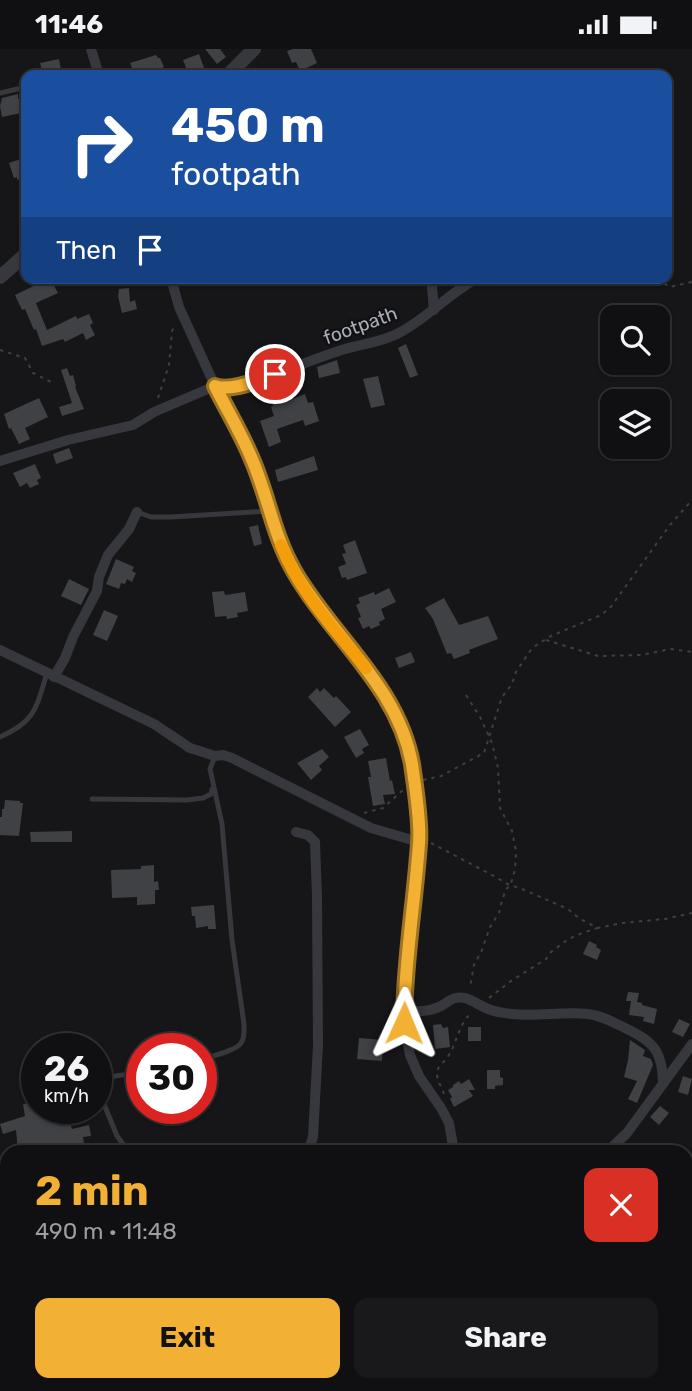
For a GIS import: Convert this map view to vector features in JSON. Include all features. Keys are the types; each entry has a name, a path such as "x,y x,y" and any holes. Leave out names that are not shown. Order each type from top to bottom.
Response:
{"street":[{"path":"91,49 97,70"},
{"path":"233,70 254,49"},
{"path":"0,277 21,258"},
{"path":"172,284 184,319 251,457 284,552 318,609 388,700 403,732 411,761 419,838 404,993 406,1035 410,1055 419,1076 446,1116 453,1145"},
{"path":"433,284 434,310"},
{"name":"footpath","path":"0,461 68,440 125,428 150,414 215,386 221,389 246,384 396,334 434,310 465,284"},
{"path":"50,675 65,658 97,591 99,577 108,555 129,529 137,512"},
{"path":"0,650 154,724 190,748 232,758 350,818 387,833 419,838"},
{"path":"296,832 308,835 315,842 317,883 318,1045 310,1145"},
{"path":"404,1010 435,1009 456,998 468,999 487,1009 513,1014 590,1014 636,1033 651,1044 659,1055 663,1068 663,1084"},
{"path":"614,1145 626,1133 692,1044"}],"lane":[{"path":"0,93 21,88"},
{"path":"137,512 151,517 171,517 269,511"},
{"path":"0,737 25,723 34,711 50,675"},
{"path":"215,756 210,769 222,824 232,940 244,1024 242,1043 217,1054"},
{"path":"92,799 187,800 211,794 213,787"},
{"path":"124,1145 117,1136 99,1086 108,1078 126,1075"}],"path":[{"path":"665,284 669,287 692,282"},
{"path":"150,414 169,365 172,331 177,321 184,319"},
{"path":"0,350 25,358 33,373 55,384"},
{"path":"350,818 383,808 414,782 441,776 484,753 502,697 535,646 558,632 601,615 610,608 660,539 692,501"},
{"path":"545,640 598,656 641,655 671,649 692,652"},
{"path":"466,695 492,743 498,768 500,808 512,831 516,851 515,870 499,913 474,965 468,999"},
{"path":"419,838 510,885 568,909 597,928 692,913"}],"building":[{"path":"205,49 220,49 226,57 217,64"},
{"path":"311,49 317,63 300,70 296,62 292,63 287,51"},
{"path":"199,54 205,70 187,70 183,60"},
{"path":"156,55 164,67 160,70 127,70 132,68 130,63"},
{"path":"59,59 61,70 42,70 40,63"},
{"path":"18,94 18,99 21,98 21,113 2,117 2,98"},
{"path":"21,159 21,185 17,177 14,178 9,163"},
{"path":"38,284 53,284 58,293 36,303 47,330 76,316 77,319 89,314 95,335 86,340 83,333 65,342 63,339 42,346 36,329 34,330 25,309 22,310 15,295"},
{"path":"129,288 130,302 135,300 137,309 122,313 119,289"},
{"path":"406,344 418,375 410,378 398,348"},
{"path":"337,360 340,373 319,378 317,367"},
{"path":"67,368 70,376 73,375 84,409 62,416 59,407 72,403 61,370"},
{"path":"378,376 385,405 371,408 363,379"},
{"path":"286,378 292,399 305,394 308,403 313,402 319,421 305,426 303,420 277,429 281,442 269,447 260,421 274,416 268,385"},
{"path":"39,398 48,417 25,428 30,439 19,444 11,428 9,429 4,414"},
{"path":"69,448 73,458 56,464 53,454"},
{"path":"314,456 318,470 278,482 275,470"},
{"path":"35,464 41,478 37,480 39,484 30,488 27,483 20,487 13,473"},
{"path":"258,525 262,544 254,546 249,527"},
{"path":"355,540 367,573 347,580 346,577 342,578 338,567 346,564 342,554 346,553 343,545"},
{"path":"116,559 134,567 132,571 136,573 132,582 127,579 125,584 121,583 119,589 106,584"},
{"path":"69,579 89,589 81,605 61,596"},
{"path":"389,588 396,602 381,609 385,619 379,622 380,625 363,629 358,618 361,617 356,605 360,603 358,598 374,592 375,595"},
{"path":"224,591 225,595 245,592 248,611 227,619 226,616 215,617 212,592"},
{"path":"444,598 459,625 488,616 498,639 454,659 451,653 447,654 433,619 425,608"},
{"path":"104,610 118,616 107,641 93,635"},
{"path":"411,652 415,662 399,668 395,658"},
{"path":"317,688 320,692 324,688 334,698 336,696 351,712 335,727 308,697"},
{"path":"360,729 369,745 362,749 364,753 356,758 344,737"},
{"path":"322,749 329,757 319,766 322,770 311,780 297,763"},
{"path":"386,758 395,794 383,795 385,804 373,806 368,761"},
{"path":"5,800 23,803 19,836 0,835 0,817"},
{"path":"72,831 72,842 31,842 30,832"},
{"path":"154,865 154,882 158,881 159,890 155,890 155,904 137,905 137,897 112,898 111,870 141,869 141,866"},
{"path":"214,905 216,929 208,929 208,926 196,928 191,907"},
{"path":"589,941 601,950 597,960 583,954"},
{"path":"628,992 639,993 637,1002 657,1009 654,1024 643,1021 644,1017 629,1015 631,1001 626,1001"},
{"path":"679,1019 690,1024 683,1037 672,1032"},
{"path":"441,1024 443,1028 448,1027 450,1047 435,1049 433,1025"},
{"path":"468,1027 481,1027 481,1041 468,1041"},
{"path":"359,1038 383,1040 382,1061 357,1059"},
{"path":"630,1040 645,1050 643,1056 651,1059 653,1065 637,1103 628,1099 637,1081 624,1077"},
{"path":"487,1070 500,1070 503,1085 487,1089"},
{"path":"683,1076 692,1079 688,1095 678,1092"},
{"path":"469,1079 475,1090 469,1090 473,1096 454,1107 448,1090 459,1081 461,1084"},
{"path":"660,1106 669,1113 659,1125 650,1117"},
{"path":"21,1117 21,1124 70,1124 72,1129 89,1125 91,1136 83,1137 84,1145 17,1145 16,1130 3,1134 0,1124"}],"slow traffic":[{"path":"281,545 318,609 366,668"}],"route":[{"path":"275,374 232,387 221,389 215,386 251,457 284,552 318,609 388,700 403,732 411,761 419,842 404,993 404,1023"}]}
